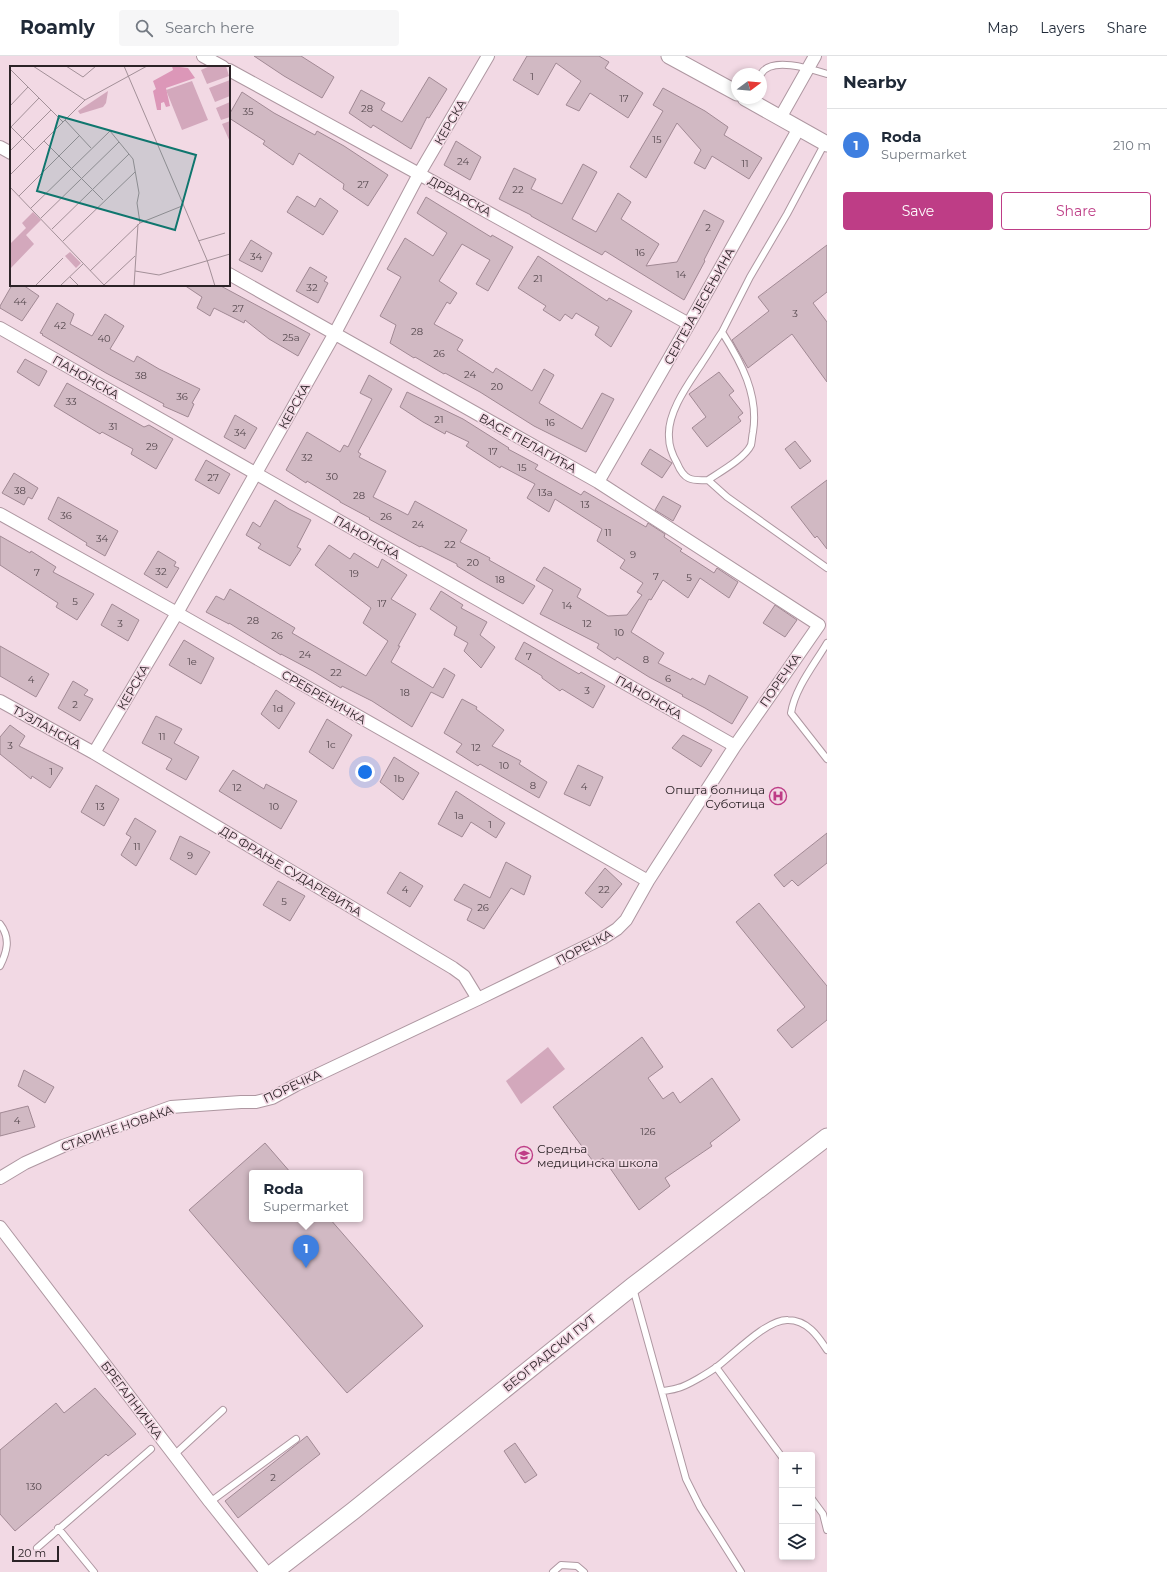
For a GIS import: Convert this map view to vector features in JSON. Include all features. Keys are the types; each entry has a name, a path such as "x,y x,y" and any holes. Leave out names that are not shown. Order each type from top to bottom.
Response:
{"main road":[{"name":"БЕОГРАДСКИ ПУТ","path":"274,1572 353,1511 633,1286 827,1137"}],"street":[{"path":"202,56 221,66"},
{"name":"КЕРСКА","path":"94,753 177,613 335,333 419,174 488,56"},
{"path":"669,56 731,89"},
{"path":"780,118 815,56"},
{"name":"ДРВАРСКА","path":"230,71 690,324"},
{"path":"757,104 826,144"},
{"name":"СЕРГЕЈА ЈЕСЕЊИНА","path":"598,482 690,324 799,128"},
{"path":"0,147 10,152"},
{"name":"ВАСЕ ПЕЛАГИЋА","path":"230,275 598,482 819,626"},
{"name":"ПАНОНСКА","path":"0,328 735,746"},
{"name":"СРЕБРЕНИЧКА","path":"0,514 648,881"},
{"name":"ПОРЕЧКА","path":"241,1102 256,1102 272,1098 296,1085 603,938 617,929 626,920 648,881 735,746 819,626"},
{"name":"ТУЗЛАНСКА","path":"0,700 94,753"},
{"name":"ДР ФРАЊЕ СУДАРЕВИЋА","path":"94,753 453,968 464,976 478,999"},
{"name":"СТАРИНЕ НОВАКА","path":"0,1178 25,1163 63,1146 171,1107 241,1102"},
{"name":"БРЕГАЛНИЧКА","path":"0,1227 210,1502 266,1572"}],"lane":[{"path":"765,68 768,66 790,63 827,74"},
{"path":"722,332 745,374 754,402 755,421 750,445 741,457 708,480 694,481 685,477 673,454 669,437 671,422 685,388 722,332 750,277 826,144"},
{"path":"708,480 727,497 827,568"},
{"path":"827,643 792,702 791,713 827,759"},
{"path":"0,924 6,937 7,948 0,966"},
{"path":"633,1286 686,1479 700,1507 741,1572"},
{"path":"663,1391 679,1388 716,1367 766,1327 778,1321 788,1320 808,1326 819,1336 827,1350"},
{"path":"716,1367 779,1453"},
{"path":"174,1455 223,1410"},
{"path":"210,1502 296,1439"},
{"path":"37,1548 58,1528 151,1449"},
{"path":"815,1503 824,1514 827,1530"},
{"path":"58,1528 94,1572"},
{"path":"553,1572 561,1565 577,1566 584,1572"}],"shaded area":[{"path":"548,1047 565,1069 521,1104 506,1081"}],"building":[{"path":"254,56 301,56 334,77 322,98 284,76"},
{"path":"527,56 599,56 609,62 605,68 643,93 628,118 590,93 579,111 566,105 581,81 556,63 538,95 513,80"},
{"path":"429,77 447,89 429,118 427,117 411,149 373,125 371,128 349,113 361,90 385,103 381,110 402,122"},
{"path":"663,88 705,111 728,127 724,135 762,158 749,179 712,156 705,169 694,163 701,150 677,123 646,178 630,167 663,111 653,105"},
{"path":"242,92 274,113 315,135 317,131 344,146 388,175 368,206 343,189 344,184 299,153 293,165 263,144 265,141 230,119 230,113"},
{"path":"456,141 481,157 470,180 444,165"},
{"path":"583,164 597,172 572,219 596,232 618,193 631,202 621,219 659,244 646,266 677,262 704,210 724,221 684,300 605,251 602,255 531,215 499,199 514,168 536,179 531,189 562,204"},
{"path":"297,196 315,207 320,198 338,211 323,235 287,212"},
{"path":"426,197 491,237 492,235 513,247 488,291 476,284 490,260 462,244 439,281 457,293 450,304 447,302 434,324 463,340 457,350 493,373 496,368 532,391 544,369 554,375 539,403 582,429 602,393 614,399 586,452 534,426 480,392 445,373 444,374 415,357 414,358 390,343 396,325 380,316 401,277 387,269 405,238 433,256 447,233 417,213"},
{"path":"251,240 272,253 262,272 239,260"},
{"path":"827,245 827,292 813,303 827,322 827,382 792,334 748,368 732,340 769,311 758,297"},
{"path":"538,256 607,301 609,298 632,311 611,347 595,335 599,327 576,313 572,319 565,314 560,321 543,310 546,306 518,288"},
{"path":"310,267 327,277 324,281 328,283 318,303 296,291"},
{"path":"11,286 24,286 39,296 22,321 0,308"},
{"path":"186,286 221,286 310,334 298,356 269,339 245,320 244,323 214,308 210,316 197,308 202,297"},
{"path":"57,303 74,314 70,324 92,336 105,314 124,326 110,349 134,362 137,356 159,369 200,389 192,403 194,404 188,417 163,406 164,404 106,373 42,335 43,334 40,333"},
{"path":"25,359 47,371 39,386 17,372"},
{"path":"719,372 734,391 729,395 743,413 738,417 741,421 707,447 692,428 706,417 689,394"},
{"path":"369,375 392,389 358,452 361,454 359,457 386,471 373,497 408,515 415,501 467,530 460,542 490,558 489,560 535,586 523,604 480,580 457,566 457,564 421,546 420,547 369,519 370,518 340,502 307,481 306,483 286,470 307,432 340,452 344,445 348,447 372,399 360,393"},
{"path":"67,383 144,427 149,425 173,439 156,469 131,454 133,449 102,432 100,434 54,406"},
{"path":"407,392 463,419 509,448 508,449 538,465 535,469 581,495 584,491 646,527 648,523 665,534 664,537 682,549 680,551 714,573 717,568 738,582 729,598 700,578 688,598 663,580 651,600 649,599 631,632 664,653 658,663 691,680 692,678 705,685 709,675 748,697 732,724 617,657 615,660 597,648 599,644 540,614 553,590 536,580 544,567 581,589 577,597 608,616 627,615 642,595 637,592 643,583 620,568 625,560 597,541 602,529 555,499 549,512 527,498 535,484 501,466 500,468 466,446 469,442 446,431 445,434 400,407"},
{"path":"235,415 257,428 245,449 224,437"},
{"path":"795,441 811,461 800,469 785,449"},
{"path":"650,449 672,463 662,478 641,464"},
{"path":"206,460 230,474 219,494 195,480"},
{"path":"14,473 38,488 32,499 28,497 24,505 2,493"},
{"path":"827,480 827,549 817,536 815,538 791,507"},
{"path":"663,496 681,506 673,521 655,510"},
{"path":"58,497 118,531 105,556 48,519"},
{"path":"275,500 311,520 297,547 301,549 290,566 258,548 261,544 246,535 253,522 260,527"},
{"path":"0,536 30,553 31,551 56,567 53,572 94,594 77,620 56,607 58,603 0,565"},
{"path":"329,545 350,559 354,553 378,568 382,559 407,575 391,599 416,614 391,662 433,688 444,668 455,675 443,698 431,692 412,727 372,701 342,686 341,688 313,671 281,655 229,623 206,612 216,596 224,600 230,589 295,628 292,633 366,676 388,641 363,623 371,608 315,565"},
{"path":"158,551 176,562 174,566 179,568 167,588 144,574"},
{"path":"441,591 463,605 461,608 487,622 480,635 495,647 481,668 464,651 468,643 454,635 457,627 430,609"},
{"path":"112,604 139,620 128,641 101,625"},
{"path":"775,605 797,620 785,637 763,623"},
{"path":"184,640 214,658 201,684 169,665"},
{"path":"524,642 579,674 581,672 605,686 593,708 562,689 560,691 542,678 542,676 515,659"},
{"path":"0,646 49,674 36,697 0,676"},
{"path":"73,681 88,690 84,695 93,699 80,721 58,708"},
{"path":"276,690 295,703 279,729 261,714"},
{"path":"462,699 477,707 476,709 504,730 492,746 521,761 519,764 547,782 539,798 480,764 478,766 456,752 462,744 444,733"},
{"path":"156,716 182,729 174,743 199,757 186,780 166,769 172,759 142,743"},
{"path":"327,719 352,735 333,769 309,752"},
{"path":"10,725 25,736 19,746 63,768 50,788 32,776 31,779 0,754 0,737"},
{"path":"683,735 712,750 701,767 672,748"},
{"path":"394,757 419,773 403,800 380,782"},
{"path":"578,765 603,777 590,806 564,794"},
{"path":"233,770 264,789 266,784 297,801 281,829 219,791"},
{"path":"96,785 119,799 104,826 81,812"},
{"path":"456,791 505,823 496,838 471,822 462,837 438,824"},
{"path":"135,818 156,831 136,866 121,855 131,837 126,834"},
{"path":"827,833 827,863 798,886 792,880 784,887 774,875"},
{"path":"180,836 210,852 196,875 170,859"},
{"path":"506,862 531,876 524,895 511,888 484,929 467,920 472,909 454,900 464,884 490,898"},
{"path":"605,868 622,884 602,908 585,893"},
{"path":"400,872 423,886 410,907 387,893"},
{"path":"278,881 305,896 290,921 263,905"},
{"path":"759,903 827,986 827,1020 792,1048 777,1030 805,1007 736,922"},
{"path":"642,1037 663,1067 648,1078 663,1099 673,1092 680,1103 712,1078 740,1120 710,1143 712,1146 665,1178 670,1186 639,1210 603,1158 595,1164 553,1107"},
{"path":"24,1070 54,1087 45,1103 18,1086"},
{"path":"28,1106 35,1127 0,1136 0,1113"},
{"path":"265,1143 288,1170 249,1170 249,1222 333,1222 423,1326 347,1393 189,1210"},
{"path":"95,1388 136,1434 108,1456 106,1454 15,1531 0,1514 0,1450 56,1403 64,1413"},
{"path":"307,1436 320,1454 238,1518 225,1501"},
{"path":"515,1443 537,1475 525,1483 504,1451"}],"place":[{"name":"Општа болница Суботица","path":"778,796"},
{"name":"Средња медицинска школа","path":"524,1155"},
{"name":"Roda","path":"306,1268"}]}
